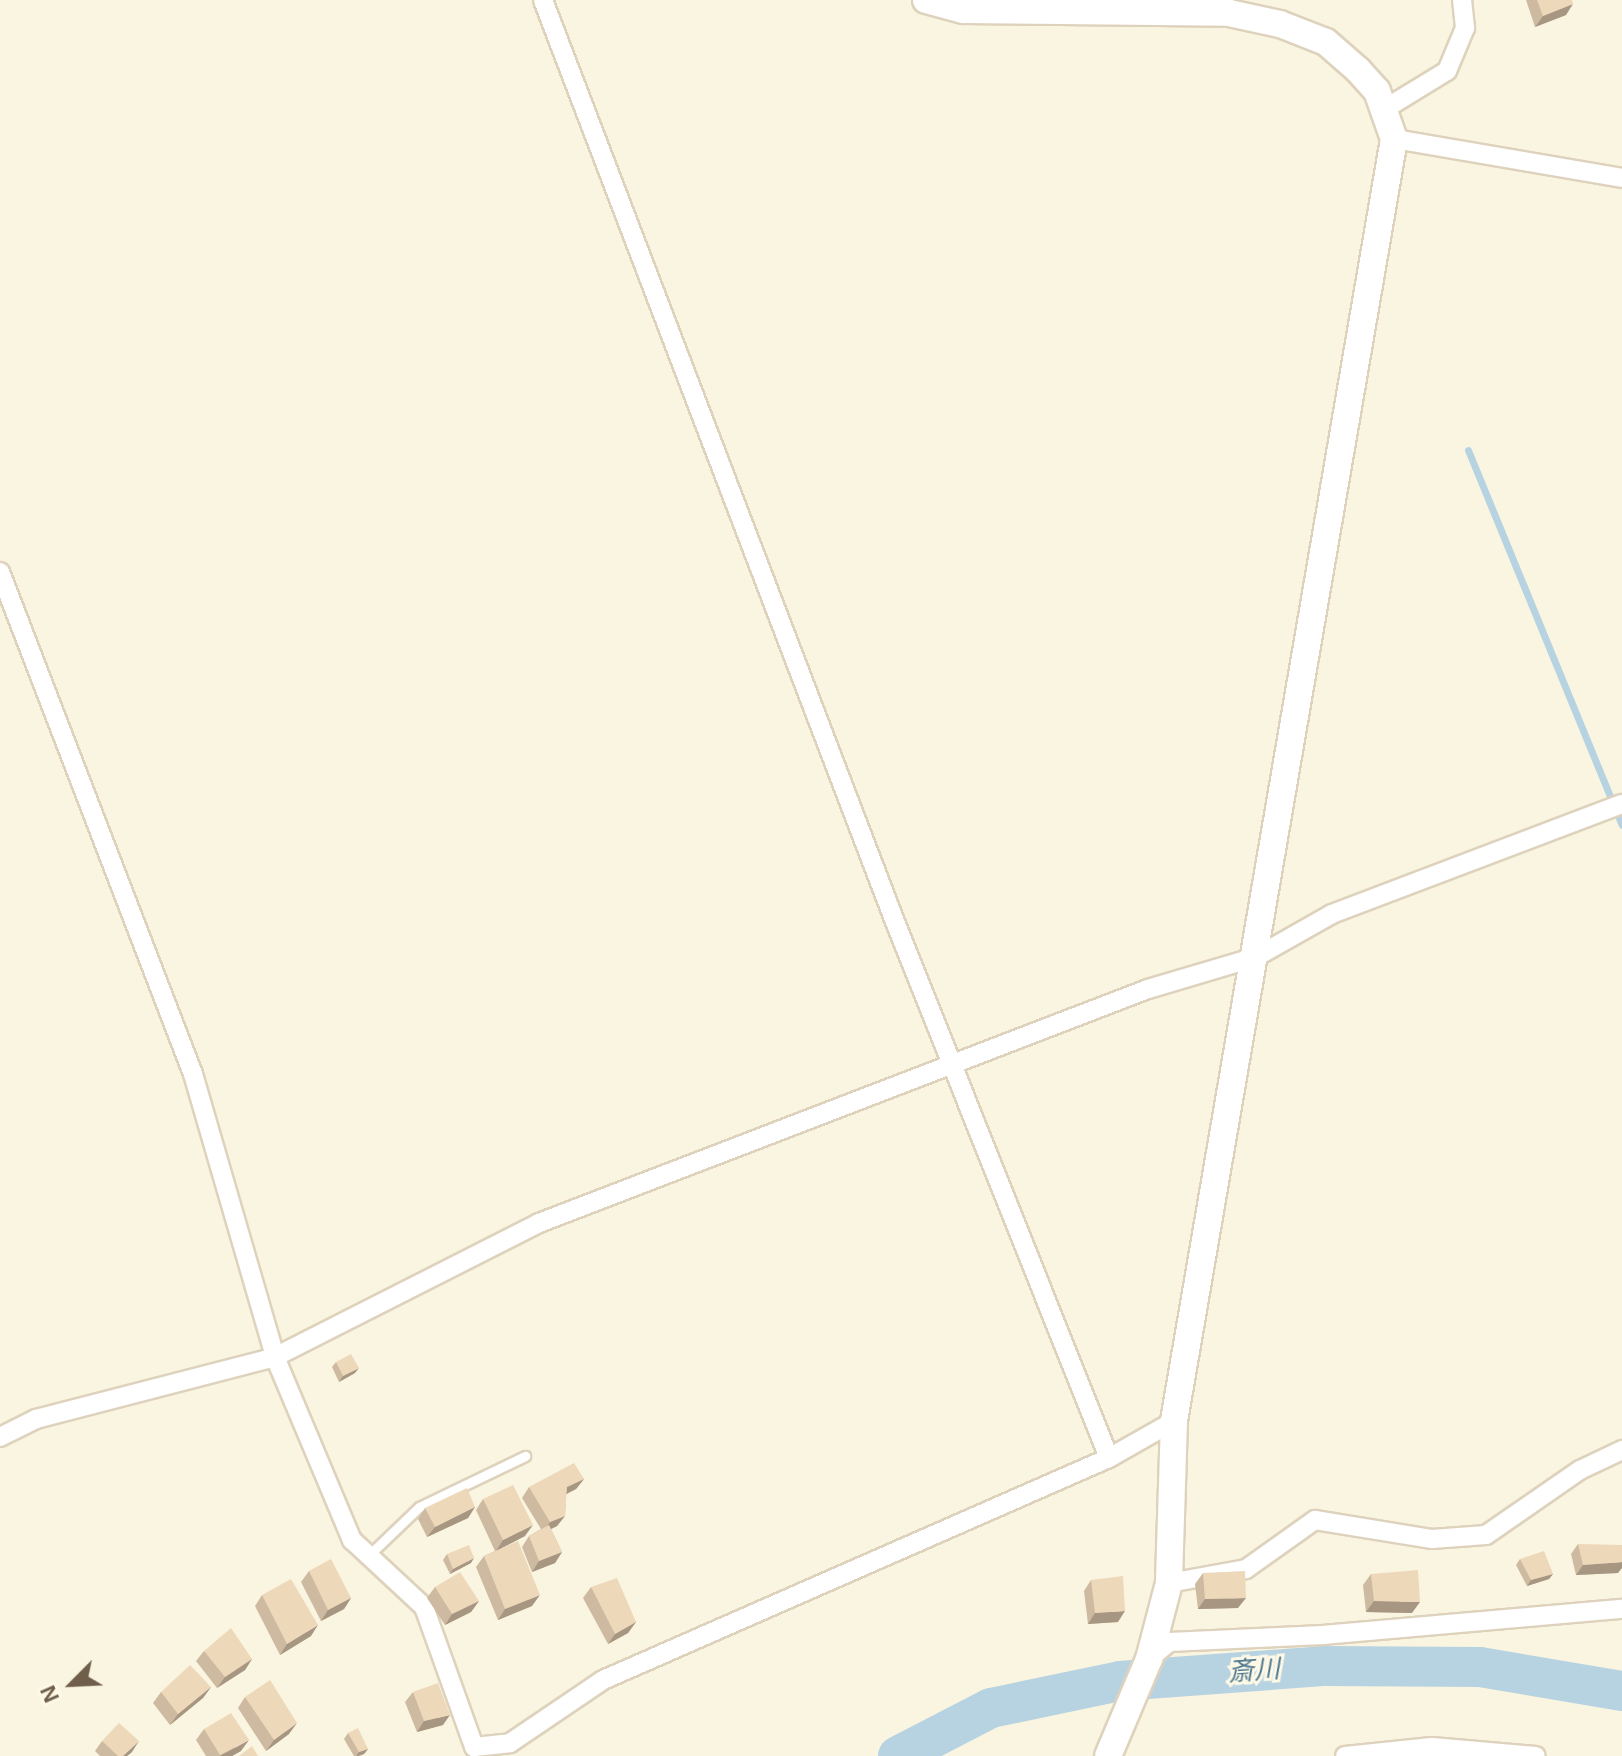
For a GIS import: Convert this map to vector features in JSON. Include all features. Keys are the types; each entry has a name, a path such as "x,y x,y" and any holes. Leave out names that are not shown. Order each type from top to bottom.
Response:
{"street":[{"path":"543,0 1109,1458"},
{"path":"926,0 964,10 1229,13 1280,24 1326,42 1368,81 1394,139 1174,1421 1169,1583 1149,1659 1108,1756"},
{"path":"1383,110 1447,71 1465,28 1462,0"},
{"path":"1394,139 1622,178"},
{"path":"0,572 193,1074 275,1357 352,1540 424,1607 474,1747 511,1749 603,1680 1109,1458 1174,1421"},
{"path":"0,1437 36,1419 275,1357 539,1223 955,1066 1148,989 1256,957 1332,914 1622,804"},
{"path":"1169,1583 1246,1569 1315,1520 1432,1539 1486,1535 1580,1470 1622,1450"},
{"path":"1149,1659 1169,1642 1337,1634 1622,1609"},
{"path":"1345,1756 1432,1747 1536,1756"}],"lane":[{"path":"369,1555 419,1507 525,1456"}],"building":[{"path":"1537,0 1572,0 1573,4 1543,16"},
{"path":"351,1354 359,1368 343,1376 336,1362"},
{"path":"574,1463 584,1479 567,1487 565,1516 550,1522 529,1487"},
{"path":"513,1485 533,1525 503,1540 483,1499"},
{"path":"467,1488 475,1507 435,1527 425,1508"},
{"path":"549,1525 562,1552 539,1561 529,1536"},
{"path":"518,1541 540,1595 505,1609 484,1556"},
{"path":"1578,1544 1622,1545 1622,1562 1583,1565"},
{"path":"469,1545 474,1558 453,1569 447,1554"},
{"path":"1544,1551 1553,1574 1531,1580 1520,1559"},
{"path":"331,1559 351,1598 328,1610 309,1571"},
{"path":"1418,1570 1420,1602 1374,1601 1371,1574"},
{"path":"1245,1571 1246,1598 1205,1599 1203,1573"},
{"path":"460,1572 479,1601 452,1614 435,1587"},
{"path":"1123,1576 1125,1611 1095,1613 1091,1580"},
{"path":"617,1578 636,1622 615,1634 591,1587"},
{"path":"291,1579 318,1625 287,1644 262,1595"},
{"path":"231,1628 252,1659 225,1677 204,1651"},
{"path":"190,1665 211,1687 178,1714 161,1692"},
{"path":"270,1680 297,1723 274,1740 245,1697"},
{"path":"438,1683 450,1715 424,1721 413,1692"},
{"path":"231,1713 249,1740 220,1755 204,1729"},
{"path":"119,1723 139,1741 123,1756 118,1756 102,1741"},
{"path":"358,1728 368,1749 359,1752 348,1733"},
{"path":"252,1746 258,1756 239,1756"}],"waterway":[{"path":"1468,450 1622,825"},
{"name":"斎川","path":"898,1756 991,1708 1120,1681 1322,1666 1480,1667 1622,1691"}]}
